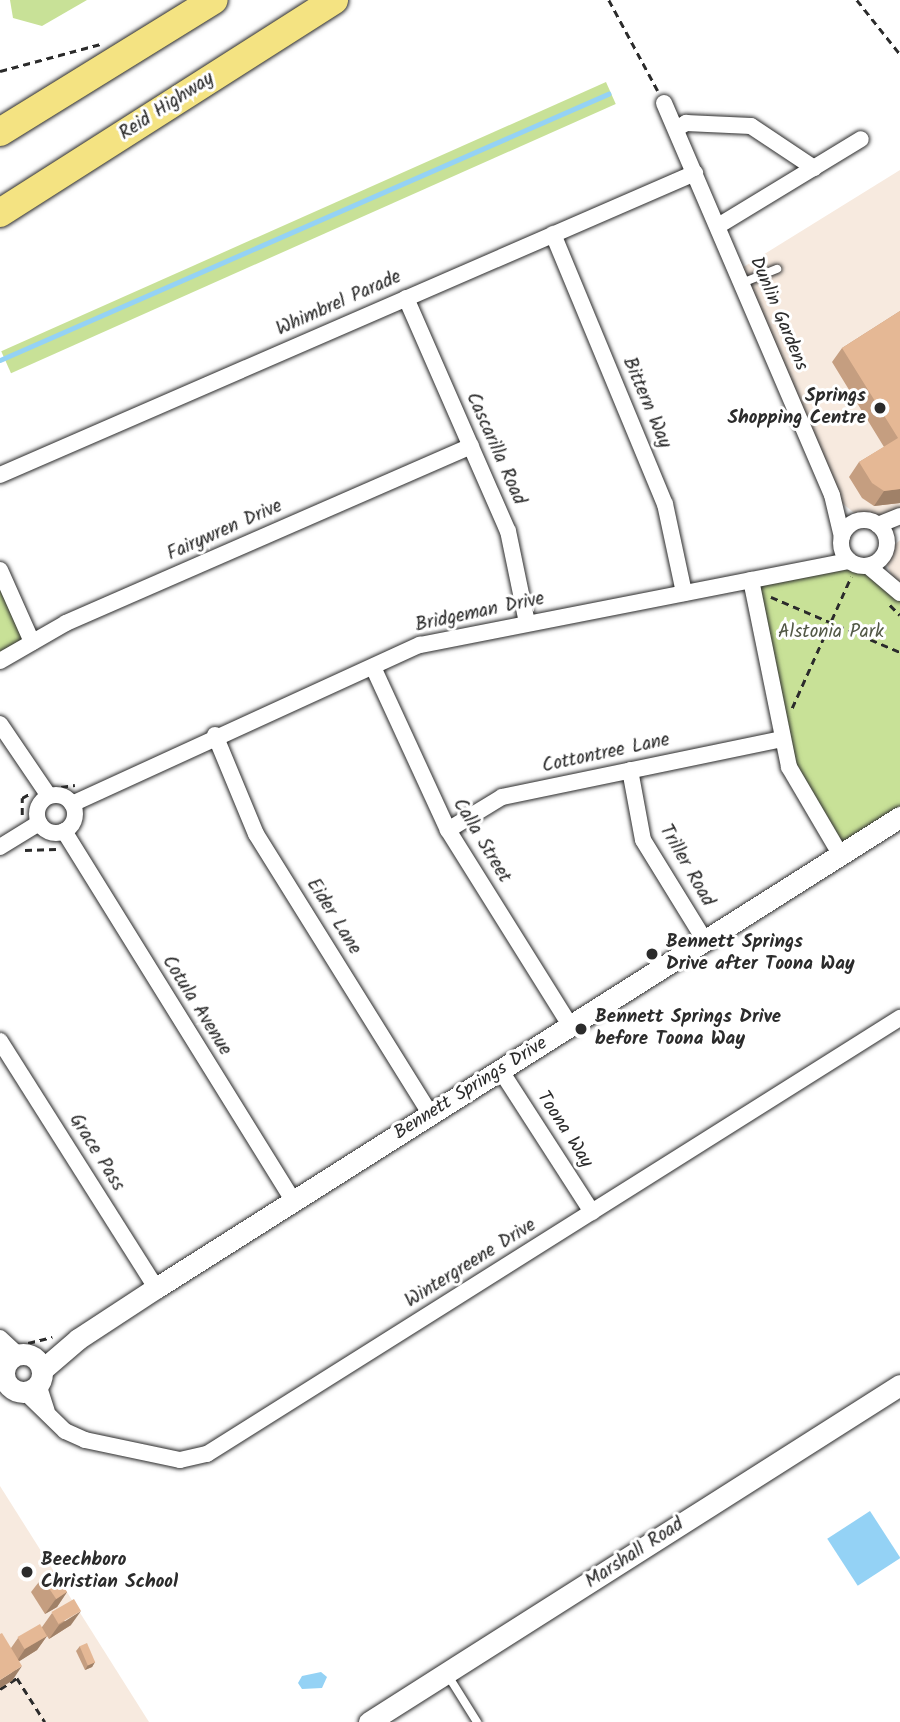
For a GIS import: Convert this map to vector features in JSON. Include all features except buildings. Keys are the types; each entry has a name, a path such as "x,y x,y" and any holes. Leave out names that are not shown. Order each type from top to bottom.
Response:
{"highway":[{"path":"0,132 214,0"},
{"name":"Reid Highway","path":"0,213 334,0"}],"street":[{"name":"Dunlin Gardens","path":"664,103 832,495 841,540"},
{"path":"676,129 686,123 751,126 814,168"},
{"path":"718,226 861,139"},
{"name":"Whimbrel Parade","path":"0,475 695,173"},
{"name":"Bittern Way","path":"553,234 665,504 684,593"},
{"name":"Cascarilla Road","path":"407,298 508,531 527,623"},
{"name":"Fairywren Drive","path":"0,661 32,642 471,446"},
{"name":"Dunlin Gardens","path":"832,495 871,522"},
{"path":"900,516 849,526 841,540 849,571 869,566 900,540"},
{"path":"871,522 886,537 884,554 896,596"},
{"name":"Bridgeman Drive","path":"800,568 841,540"},
{"path":"869,566 896,596"},
{"name":"Bridgeman Drive","path":"72,804 215,735 420,645 800,568 849,571"},
{"path":"0,570 32,642"},
{"path":"751,580 789,768 840,854"},
{"name":"Calla Street","path":"373,667 448,830 570,1027"},
{"path":"0,724 44,792 62,796 72,804 73,822 64,831 53,833 38,823"},
{"name":"Eider Lane","path":"215,735 256,834 430,1113"},
{"name":"Cottontree Lane","path":"448,830 502,797 781,737"},
{"name":"Triller Road","path":"630,770 643,840 704,939"},
{"path":"38,823 38,807 44,792"},
{"name":"Bennett Springs Drive","path":"17,1371 294,1202 430,1113 501,1071 704,939 900,817"},
{"path":"0,847 38,823"},
{"name":"Cotula Avenue","path":"64,831 294,1202"},
{"name":"Wintergreene Drive","path":"17,1371 50,1416 65,1431 104,1445 180,1460 207,1454 900,1018"},
{"name":"Grace Pass","path":"0,1041 156,1288"},
{"name":"Toona Way","path":"501,1071 592,1212"},
{"path":"0,1338 17,1371"},
{"name":"Marshall Road","path":"369,1722 900,1385"}],"lane":[{"path":"742,283 777,268"},
{"path":"447,1674 477,1722"}],"path":[{"path":"609,0 664,103"},
{"path":"857,0 900,54"},
{"path":"0,71 111,38"},
{"path":"781,737 831,622 849,571 858,579"},
{"path":"757,611 764,609 773,589"},
{"path":"768,595 900,652"},
{"path":"896,596 900,615"},
{"path":"18,822 23,814 22,798 44,792 49,783 61,787 86,783"},
{"path":"19,851 55,848 61,853"},
{"path":"17,1371 69,1337"},
{"path":"0,1689 17,1678 45,1722"}],"shaded area":[{"name":"Springs Shopping Centre","path":"900,170 900,516 878,525 863,520 832,495 737,271"},
{"path":"900,540 900,594 883,556"},
{"name":"Beechboro Christian School","path":"0,1486 149,1722 0,1722"}],"green space":[{"path":"10,0 87,0 42,26 13,18"},
{"path":"606,82 616,104 11,373 1,351"},
{"name":"Alstonia Park","path":"856,565 900,594 900,817 840,854 789,767 751,580"},
{"path":"0,570 32,642 0,661"}],"water":[{"path":"870,1511 900,1558 858,1586 827,1539"},
{"path":"321,1672 327,1677 322,1688 302,1689 298,1683 302,1676"}],"waterway":[{"path":"0,360 608,94"}],"place":[{"name":"Springs Shopping Centre","path":"880,408"},
{"name":"Bennett Springs Drive after Toona Way","path":"652,954"},
{"name":"Bennett Springs Drive before Toona Way","path":"581,1029"},
{"name":"Beechboro Christian School","path":"27,1572"}]}
